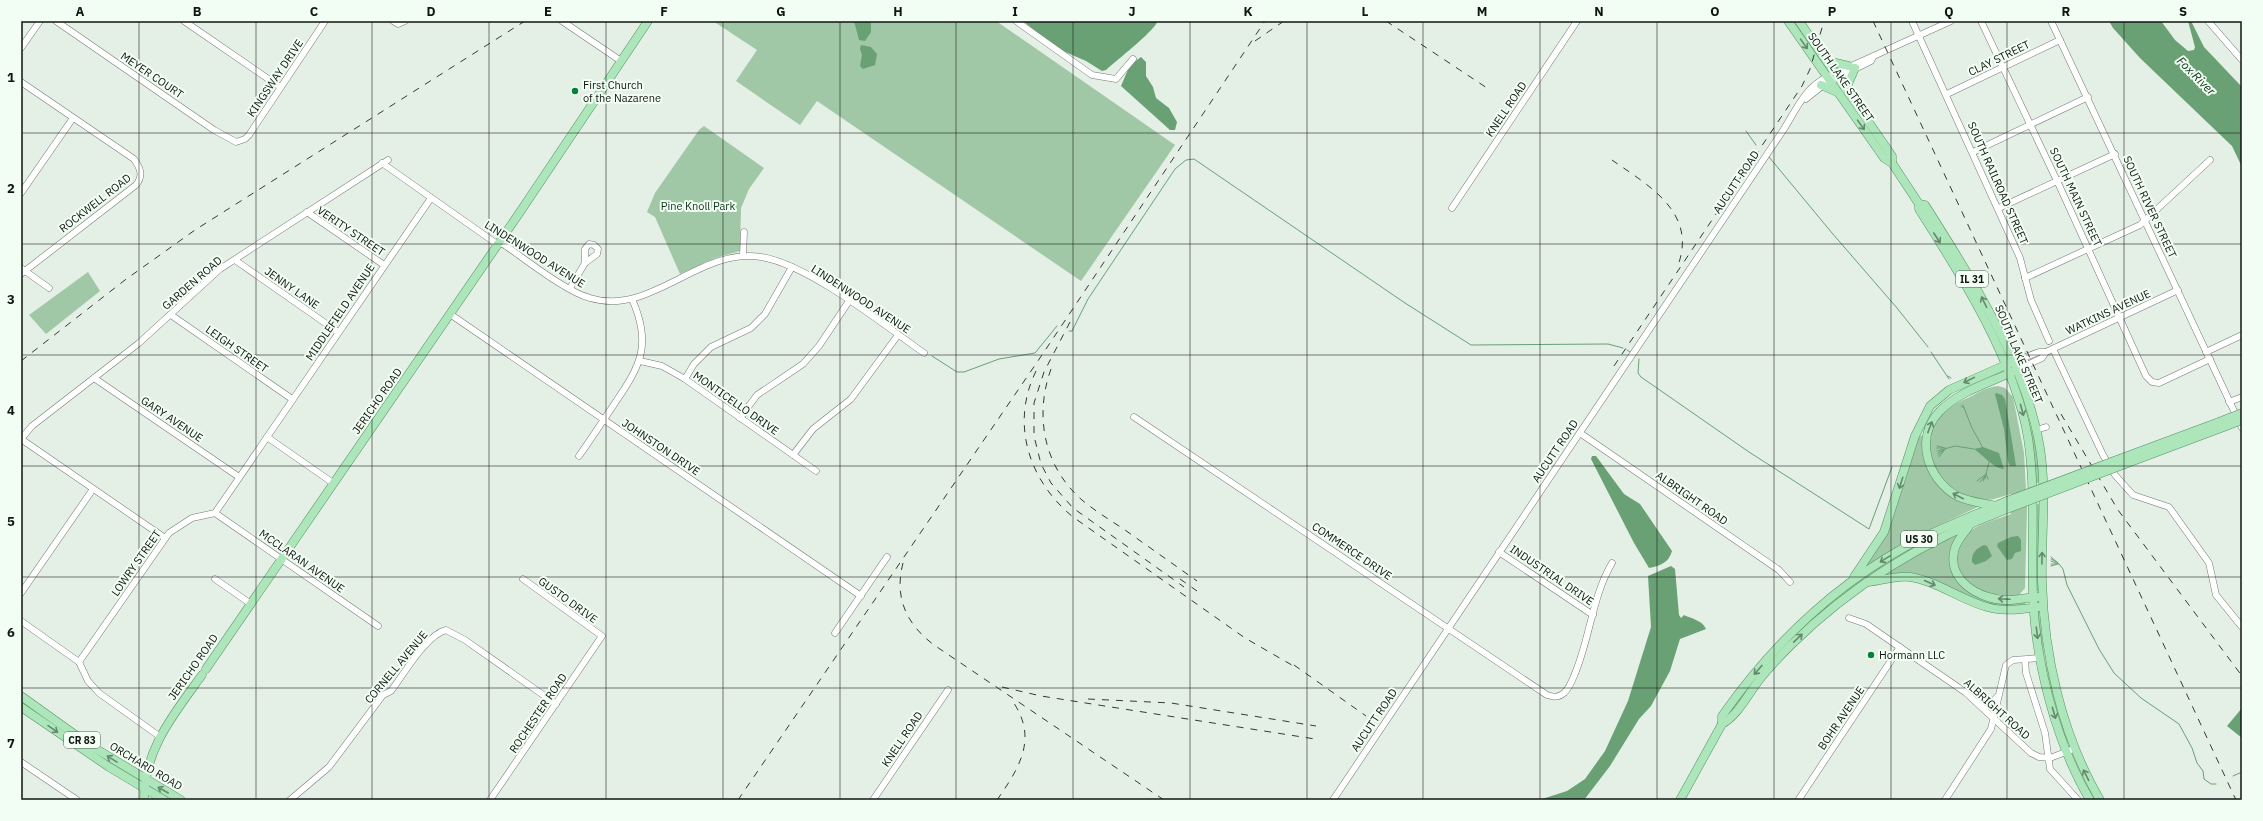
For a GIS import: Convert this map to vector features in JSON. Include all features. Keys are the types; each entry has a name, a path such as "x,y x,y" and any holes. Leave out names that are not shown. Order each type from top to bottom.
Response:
{"main road":[{"name":"JERICHO ROAD","path":"144,800 146,779 159,736 450,314 648,21"},
{"name":"SOUTH LAKE STREET","path":"1788,21 1884,158 1892,163 1919,204 1919,209 1967,287 2028,401 2036,430 2043,476 2043,606 2049,652 2071,750"},
{"name":"SOUTH LAKE STREET","path":"1799,21 1892,156 1892,163"},
{"path":"1827,61 1852,67 1846,89"},
{"path":"1821,68 1819,83 1838,93"},
{"name":"SOUTH LAKE STREET","path":"2010,368 2022,413 2030,455 2033,507 2033,597 2040,658"},
{"path":"1996,506 1966,500 1945,487 1935,476 1930,465 1926,451 1927,436 1933,419 1947,404 2010,368"},
{"path":"1848,584 1874,550 1884,532 1915,436 1927,409 1945,392 2010,368"},
{"name":"US 30","path":"2220,425 2242,413"},
{"name":"US 30","path":"1722,724 1730,720 1758,682 1792,644 1813,624 1865,582 1911,552 2007,505 2220,425 2242,420"},
{"name":"US 30","path":"1680,800 1722,724 1722,716 1766,660 1801,623 1848,584 1889,557 1923,538 1996,506 2007,505"},
{"path":"1971,522 1958,542 1954,554 1954,567 1959,579 1972,591 1992,598 2007,600 2043,597"},
{"path":"1865,582 1891,577 1909,577 1922,580 1986,607 2005,610 2043,606"},
{"name":"IL 31","path":"2040,658 2051,705 2071,750 2090,800"},
{"name":"ORCHARD ROAD","path":"21,696 88,744 181,800"},
{"name":"ORCHARD ROAD","path":"21,707 69,741 164,800"},
{"name":"IL 31","path":"2071,750 2100,800"}],"street":[{"path":"21,48 40,21"},
{"name":"MEYER COURT","path":"56,21 214,130 238,142"},
{"path":"184,21 280,87"},
{"name":"KINGSWAY DRIVE","path":"238,142 248,135 325,21"},
{"path":"393,21 398,24 405,21"},
{"path":"562,21 621,61"},
{"path":"1016,21 1092,75 1116,79 1133,59"},
{"name":"KNELL ROAD","path":"1452,208 1577,21"},
{"name":"SOUTH RAILROAD STREET","path":"1912,21 1999,208 2020,258 2025,278 2049,341"},
{"name":"AUCUTT ROAD","path":"1333,800 1799,105 1819,83 1888,50 1894,50 1902,44 1951,21"},
{"name":"SOUTH MAIN STREET","path":"1981,21 2089,249 2146,376 2152,382 2159,383 2210,359"},
{"name":"SOUTH RIVER STREET","path":"2051,21 2115,154 2242,428"},
{"path":"2208,21 2242,60"},
{"name":"CLAY STREET","path":"1947,94 2060,40"},
{"name":"ROCKWELL ROAD","path":"21,82 134,159 141,169 140,180 136,185 22,271"},
{"path":"1973,152 2088,97"},
{"path":"21,193 73,118"},
{"path":"1999,208 2115,154"},
{"name":"GARDEN ROAD","path":"21,439 32,426 139,343 220,270 388,160"},
{"path":"2025,278 2146,221 2210,160"},
{"name":"LINDENWOOD AVENUE","path":"382,164 497,244 503,244 570,288 589,298 603,301 632,299 714,261 743,255 770,258 792,267 849,301 924,353"},
{"name":"MIDDLEFIELD AVENUE","path":"267,437 431,198"},
{"name":"VERITY STREET","path":"307,212 384,265"},
{"path":"743,255 744,232"},
{"name":"JENNY LANE","path":"234,260 338,332"},
{"path":"570,288 584,263"},
{"path":"685,379 694,364 711,347 751,328 765,314 792,267"},
{"path":"22,271 50,288"},
{"name":"WATKINS AVENUE","path":"2010,368 2039,352 2049,351 2178,290"},
{"path":"579,456 632,378 640,361 642,330 632,299"},
{"path":"740,418 757,395 803,364 819,346 849,301"},
{"name":"JOHNSTON DRIVE","path":"450,314 861,596"},
{"name":"LEIGH STREET","path":"171,315 292,399"},
{"path":"793,455 813,429 852,399 898,335"},
{"path":"2206,352 2242,335"},
{"path":"2049,351 2071,386 2103,455 2115,475 2133,495 2169,507 2209,563 2216,594 2242,627"},
{"name":"MONTICELLO DRIVE","path":"640,361 662,366 685,379 816,471"},
{"name":"GARY AVENUE","path":"94,378 239,477"},
{"path":"2229,402 2242,397"},
{"name":"COMMERCE DRIVE","path":"1134,417 1547,695 1554,697 1559,696 1566,690 1574,676 1584,650 1594,615"},
{"path":"2036,430 2046,428"},
{"name":"ALBRIGHT ROAD","path":"1580,433 1778,570 1790,582"},
{"path":"215,513 267,437 333,483"},
{"path":"21,439 165,538"},
{"path":"21,594 93,489"},
{"name":"LOWRY STREET","path":"79,662 165,538 178,526 192,518 215,513"},
{"name":"MCCLARAN AVENUE","path":"215,513 378,626"},
{"name":"INDUSTRIAL DRIVE","path":"1499,552 1594,615"},
{"path":"835,633 887,558"},
{"path":"1594,615 1603,577 1612,563"},
{"path":"215,579 251,604"},
{"name":"GUSTO DRIVE","path":"523,579 602,636"},
{"name":"ALBRIGHT ROAD","path":"1849,618 1866,624 1976,702 2031,753 2039,757 2050,758"},
{"path":"21,621 79,662 88,681 99,693 159,736"},
{"name":"CORNELL AVENUE","path":"290,800 329,767 383,695 391,691 430,640 439,632 446,630 465,640 556,704"},
{"name":"ROCHESTER ROAD","path":"490,800 602,636"},
{"name":"BOHR AVENUE","path":"1799,799 1900,647"},
{"path":"1945,800 1982,744 1994,720 2006,665 2013,660 2040,658"},
{"path":"2024,660 2026,673 2045,733 2052,772 2078,800"},
{"name":"KNELL ROAD","path":"873,800 948,690"},
{"path":"1976,702 1989,706 1995,701 1999,694"},
{"path":"2050,758 2071,750"},
{"path":"22,765 77,800"}],"green space":[{"path":"713,21 996,21 1175,145 1081,281 817,101 800,125 736,81 757,50"},
{"name":"Pine Knoll Park","path":"704,126 764,168 749,189 741,208 740,251 715,258 680,274 655,217 647,212 655,193 699,130"},
{"path":"88,272 100,291 46,334 29,315"},
{"path":"1998,386 2005,388 2013,397 2024,453 2027,508 2025,588 2019,595 2007,597 1998,597 1984,592 1974,587 1966,580 1960,572 1957,563 1957,553 1960,543 1972,530 1983,524 2011,514 2011,494 1981,500 1968,497 1957,491 1946,482 1938,472 1932,460 1929,447 1930,434 1939,417 1955,404 1991,387"},
{"path":"2023,401 2037,448 2040,482 2035,484"},
{"path":"1918,435 1922,436 1923,447 1937,482 1982,505 1924,532 1865,567 1884,539"},
{"path":"2040,503 2039,591 2036,591 2036,505"},
{"path":"1962,532 1952,549 1966,589 2025,601 2026,605 2006,607 1986,604 1937,583 1884,575 1921,551"},
{"path":"1938,535 1875,572 1834,602 1746,692 1727,719 1725,718 1746,689 1769,662 1820,612 1847,590 1876,570 1906,551"},
{"path":"2037,612 2039,612 2045,660 2069,741 2066,742 2048,678 2042,645"}],"water":[{"path":"854,21 871,21 871,32 865,41 859,40"},
{"path":"1023,21 1158,21 1149,33 1106,70 1102,71 1086,61 1056,48"},
{"name":"Fox River","path":"2109,21 2161,21 2175,40 2188,51 2194,50 2195,47 2188,21 2191,21 2204,47 2242,87 2242,167 2232,146 2140,58 2113,28"},
{"path":"861,45 871,47 877,54 875,65 863,69 860,66 862,55 860,49"},
{"path":"1141,57 1146,62 1146,76 1153,87 1156,98 1169,108 1177,122 1175,130 1170,130 1121,86 1130,65"},
{"path":"1996,393 2002,395 2005,399 2016,466 2010,466 2008,462 2004,429"},
{"path":"1983,447 1999,453 2004,469 1996,467 1974,449"},
{"path":"1592,456 1596,456 1624,494 1640,504 1672,551 1671,555 1666,561 1649,568 1634,543 1591,459"},
{"path":"2018,536 2021,540 2021,551 2015,553 2012,559 2007,560 1997,546 1998,543 2011,537"},
{"path":"1984,545 1987,546 1992,556 1986,561 1975,565 1972,562 1974,553 1977,549"},
{"path":"1671,566 1675,569 1679,615 1681,618 1684,615 1696,620 1706,629 1680,639 1670,671 1651,706 1639,719 1610,766 1584,800 1539,800 1567,791 1585,779 1605,751 1628,701 1651,627 1648,576"},
{"path":"2242,708 2242,738 2227,726"}],"waterway":[{"path":"1746,131 1756,145"},
{"path":"1769,157 1897,308 1928,347"},
{"path":"1072,331 1088,299 1175,169 1186,160 1194,159 1405,303 1471,345 1608,344 1623,348"},
{"path":"932,356 957,372 964,372 999,359 1035,353 1057,326"},
{"path":"1931,352 1949,379"},
{"path":"1639,359 1638,373 1641,377 1749,452 1869,529 1892,467"},
{"path":"1963,405 1972,428 1983,448"},
{"path":"1937,446 1945,448"},
{"path":"1937,451 1955,446 1974,449"},
{"path":"1937,448 1943,448"},
{"path":"1939,457 1946,448"},
{"path":"1938,453 1943,450"},
{"path":"1938,455 1944,450"},
{"path":"1985,479 1989,462"},
{"path":"1986,474 1988,479"},
{"path":"1977,481 1986,474"},
{"path":"1983,481 1985,476"},
{"path":"1980,482 1985,476"},
{"path":"2051,557 2058,563"},
{"path":"2051,559 2057,562"},
{"path":"2051,561 2059,564 2063,569 2067,585 2099,649 2114,673 2141,698 2179,724 2192,748 2197,763 2203,771 2204,779 2211,784 2216,784"},
{"path":"2051,564 2056,564"},
{"path":"2051,566 2058,564"},
{"path":"2233,776 2242,772"}],"railway":[{"path":"21,361 125,280 195,230 525,21"},
{"path":"738,800 1044,352 1265,21"},
{"path":"1255,41 1284,21"},
{"path":"1386,21 1490,90"},
{"path":"1614,366 1802,86 1810,69 1824,21"},
{"path":"1873,21 2236,800"},
{"path":"1612,160 1655,191 1667,203 1676,217 1681,232 1682,249 1677,268"},
{"path":"1070,322 1044,372 1034,403 1034,436 1041,464 1051,483 1073,508 1184,587"},
{"path":"1051,369 1043,405 1043,422 1046,440 1051,456 1069,487 1087,504 1197,581"},
{"path":"1036,371 1028,391 1025,411 1025,431 1028,450 1035,469 1045,486 1058,503 1073,517 1245,638 1297,668"},
{"path":"2061,414 2118,510 2242,676"},
{"path":"903,563 900,587 901,598 910,619 924,637 1164,800"},
{"path":"1180,579 1197,591"},
{"path":"1294,665 1366,716"},
{"path":"1002,687 1041,696 1315,739"},
{"path":"997,800 1019,764 1025,739 1024,726 1011,699"},
{"path":"1088,699 1171,703 1316,726"}],"place":[{"name":"First Church of the Nazarene","path":"575,91"},
{"name":"Hormann LLC","path":"1871,655"}]}
